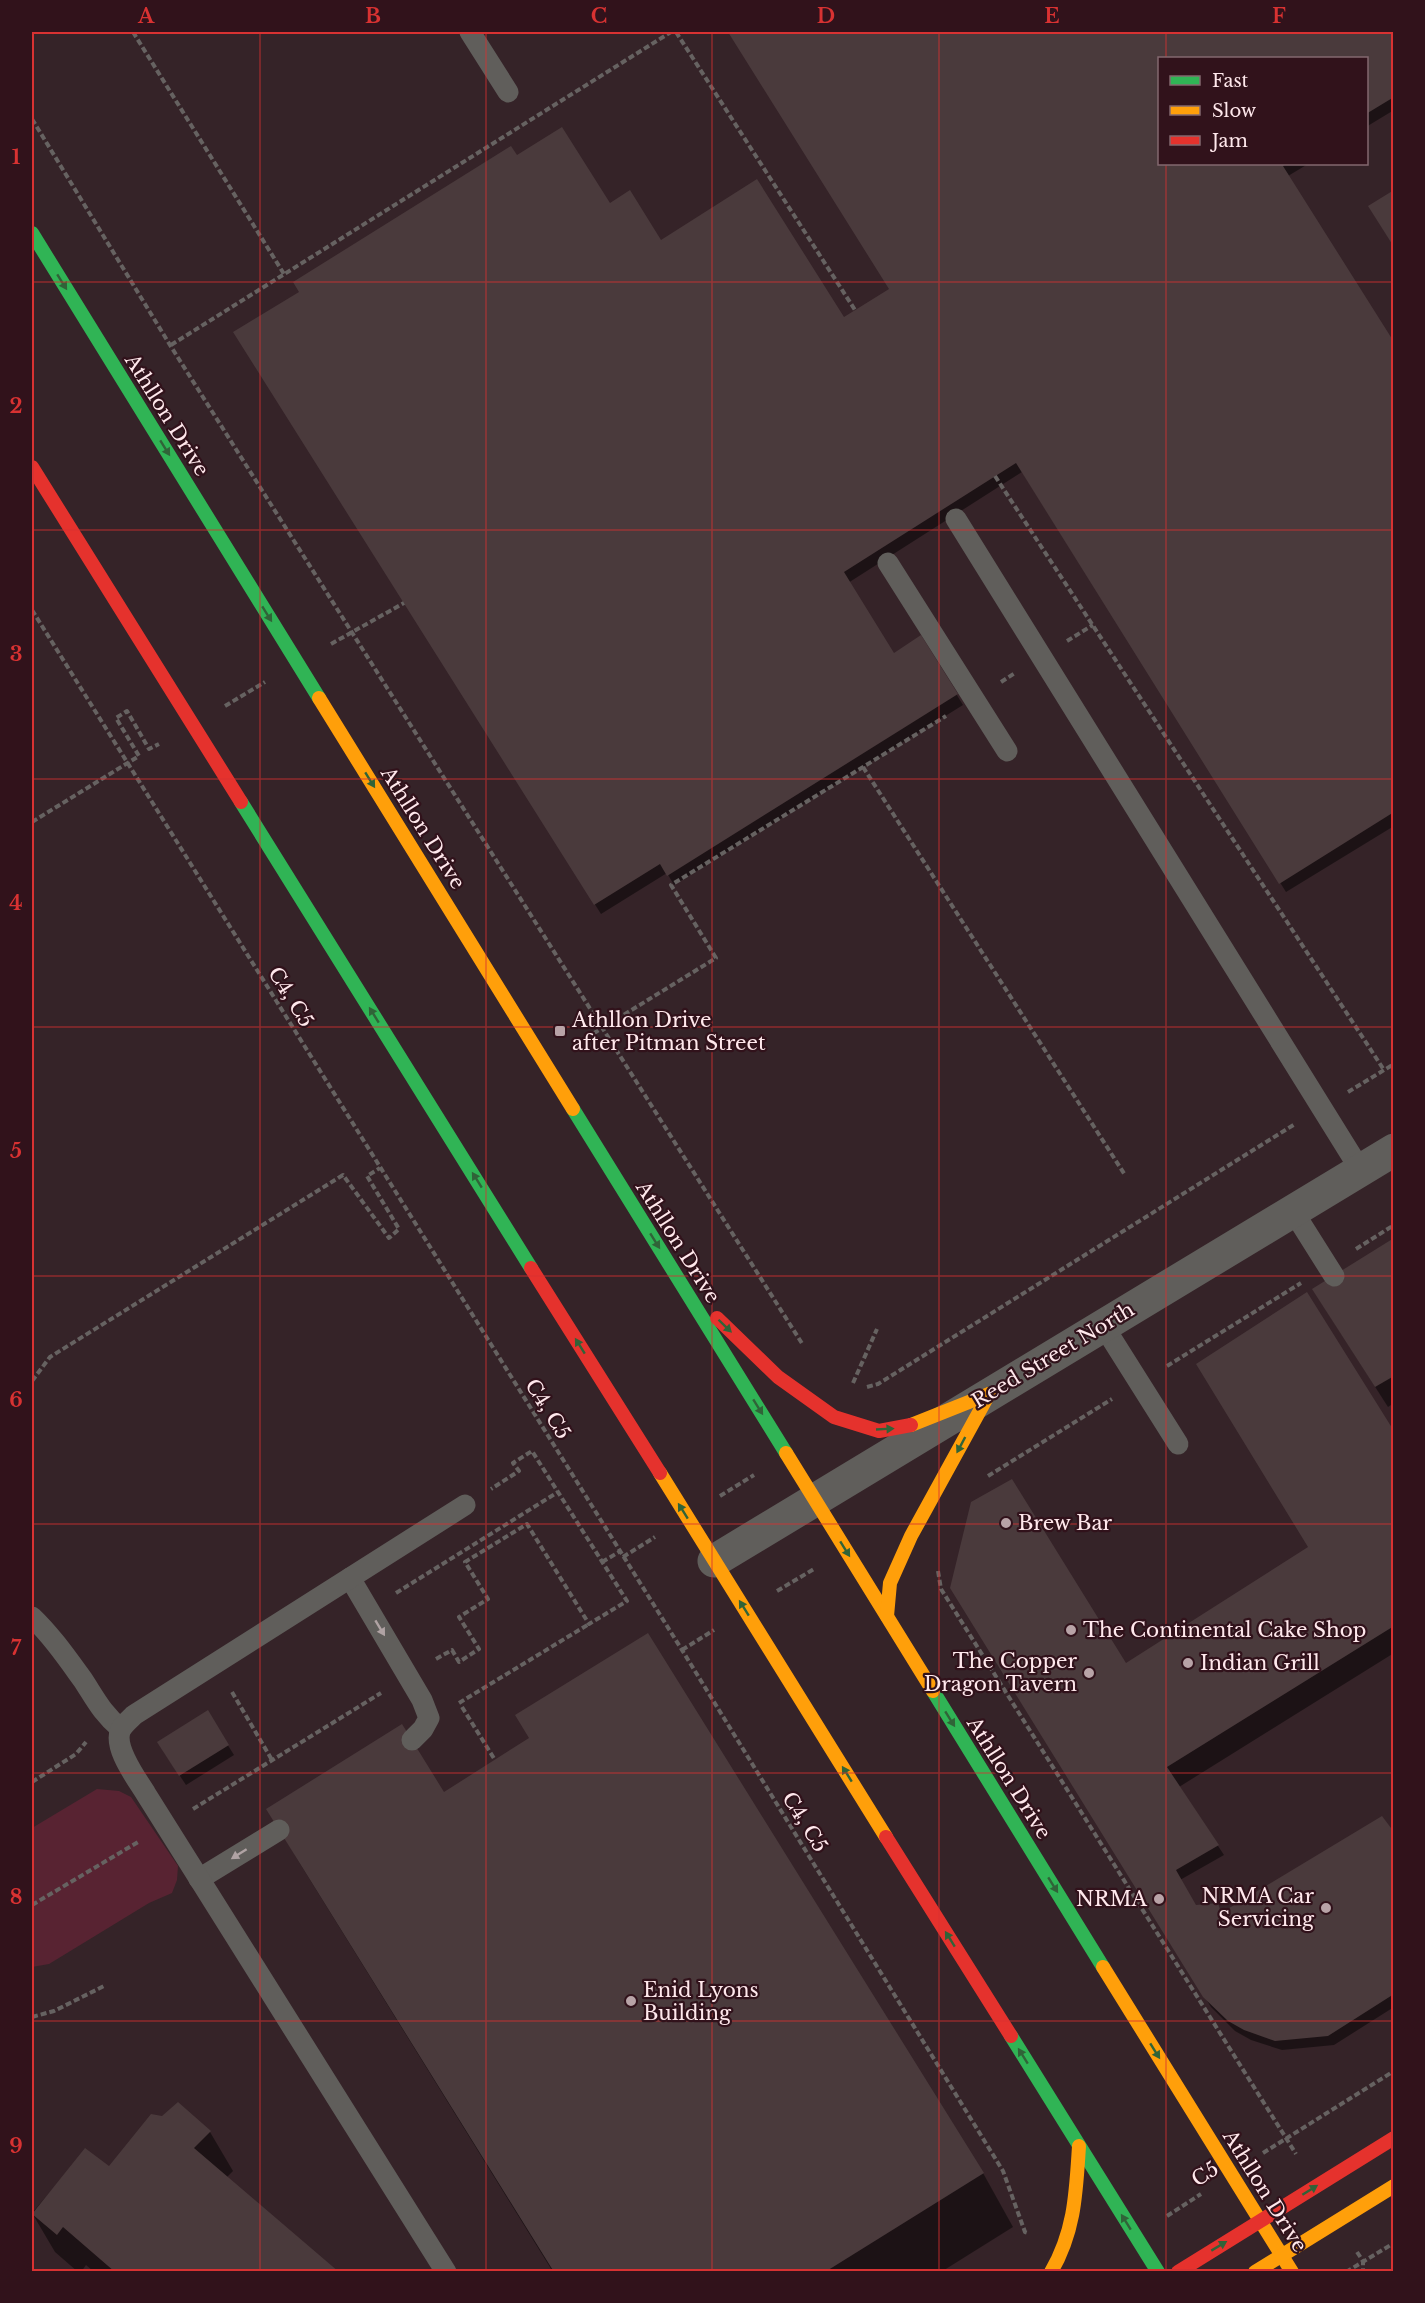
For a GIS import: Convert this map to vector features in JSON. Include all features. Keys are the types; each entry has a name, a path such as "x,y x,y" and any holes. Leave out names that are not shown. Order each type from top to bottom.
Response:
{"main road":[{"name":"Athllon Drive","path":"32,233 1292,2271"},
{"path":"32,467 1158,2271"},
{"path":"683,1286 778,1377 834,1417 879,1431 908,1426 989,1394"},
{"path":"886,1616 891,1583 911,1536 989,1394"},
{"path":"1178,2271 1394,2138"},
{"path":"1051,2271 1064,2250 1076,2197 1079,2146"},
{"path":"1255,2271 1394,2186"}],"street":[{"name":"Reed Street North","path":"714,1561 1394,1150"}],"lane":[{"path":"470,32 508,92"},
{"path":"956,519 1361,1171"},
{"path":"888,563 1006,751"},
{"path":"1293,1211 1334,1276"},
{"path":"1103,1325 1178,1444"},
{"path":"446,2271 123,1757 118,1740 121,1729 134,1715 465,1505"},
{"path":"350,1578 422,1700 429,1718 423,1729 412,1740"},
{"path":"32,1617 44,1628 106,1716 121,1729"},
{"path":"199,1879 279,1830"}],"path":[{"path":"133,32 284,274"},
{"path":"170,345 671,32"},
{"path":"676,32 855,309"},
{"path":"32,119 170,345 809,1354"},
{"path":"995,476 1384,1070"},
{"path":"356,630 404,603"},
{"name":"C4, C5","path":"32,610 682,1650 1003,2170 1025,2232"},
{"path":"571,1047 716,957 671,885 1093,625"},
{"path":"863,767 1125,1175"},
{"path":"859,1389 878,1384 1394,1064"},
{"path":"32,1381 50,1357 343,1175 389,1238 399,1229 367,1176 380,1168"},
{"path":"849,1392 878,1329"},
{"path":"459,1703 627,1601 532,1451 513,1463 519,1471 465,1505"},
{"path":"623,1557 787,1455"},
{"path":"392,1596 558,1492"},
{"path":"438,1669 433,1661 452,1650 459,1662 479,1649 459,1617 488,1599 465,1562 527,1524 589,1624"},
{"path":"504,1525 510,1534"},
{"path":"682,1650 846,1550"},
{"path":"602,1562 619,1552"},
{"path":"937,1568 941,1589 1286,2138"},
{"path":"234,1695 272,1760 408,1676"},
{"path":"454,1695 495,1760"},
{"path":"32,2017 54,2011 106,1985"},
{"name":"C5","path":"1136,2237 1286,2138 1394,2071"},
{"path":"1346,2271 1394,2243"},
{"path":"1363,2261 1363,2271"}],"shaded area":[{"path":"97,1789 119,1791 131,1797 178,1866 177,1880 172,1893 149,1903 49,1964 32,1967 32,1828"}],"building":[{"path":"728,32 1394,32 1394,97 1368,113 1368,57 1158,57 1158,165 1284,165 1283,166 1394,342 1394,812 1279,884 1016,463 844,572 894,653 921,635 958,694 667,876 660,864 594,905 233,332 299,292 293,282 511,146 517,155 562,127 610,203 630,190 661,240 757,179 844,317 889,289"},
{"path":"1394,190 1394,247 1368,206"},
{"path":"1394,1238 1394,1376 1375,1387 1312,1289"},
{"path":"1307,1292 1394,1431 1394,1626 1167,1767 1219,1845 1176,1870 1196,1905 1218,1903 1221,1913 1382,1816 1394,1832 1394,1994 1328,2036 1275,2041 1244,2030 1228,2021 1203,1997 950,1588 971,1502 1012,1479 1126,1663 1308,1547 1196,1364"},
{"name":"Enid Lyons Building","path":"648,1633 984,2173 825,2272 554,2272 266,1809 402,1724 444,1792 529,1738 515,1715"},
{"path":"208,1710 229,1745 179,1776 157,1742"},
{"path":"178,2102 211,2131 194,2148 339,2272 115,2272 63,2227 57,2235 32,2214 85,2148 109,2166 151,2114 162,2116"}],"traffic: fast":[{"path":"32,233 319,698"},
{"path":"241,802 531,1268"},
{"path":"573,1109 786,1453"},
{"path":"933,1691 1103,1967"},
{"path":"1011,2036 1158,2272"}],"traffic: slow":[{"path":"319,698 573,1109"},
{"path":"911,1425 989,1394"},
{"path":"887,1616 890,1583 911,1536 989,1394"},
{"path":"786,1453 933,1691"},
{"path":"660,1473 886,1837"},
{"path":"1103,1967 1292,2272"},
{"path":"1051,2272 1070,2226 1079,2146"},
{"path":"1255,2272 1394,2186"}],"traffic: jam":[{"path":"32,467 241,802"},
{"path":"531,1268 660,1473"},
{"path":"717,1318 778,1377 834,1417 879,1431 911,1425"},
{"path":"886,1837 1011,2036"},
{"path":"1178,2272 1394,2138"}],"place":[{"name":"Athllon Drive after Pitman Street","path":"560,1031"},
{"name":"Brew Bar","path":"1006,1523"},
{"name":"The Continental Cake Shop","path":"1071,1630"},
{"name":"Indian Grill","path":"1188,1663"},
{"name":"The Copper Dragon Tavern","path":"1089,1673"},
{"name":"NRMA","path":"1159,1899"},
{"name":"NRMA Car Servicing","path":"1326,1908"},
{"name":"Enid Lyons Building","path":"631,2001"}]}
